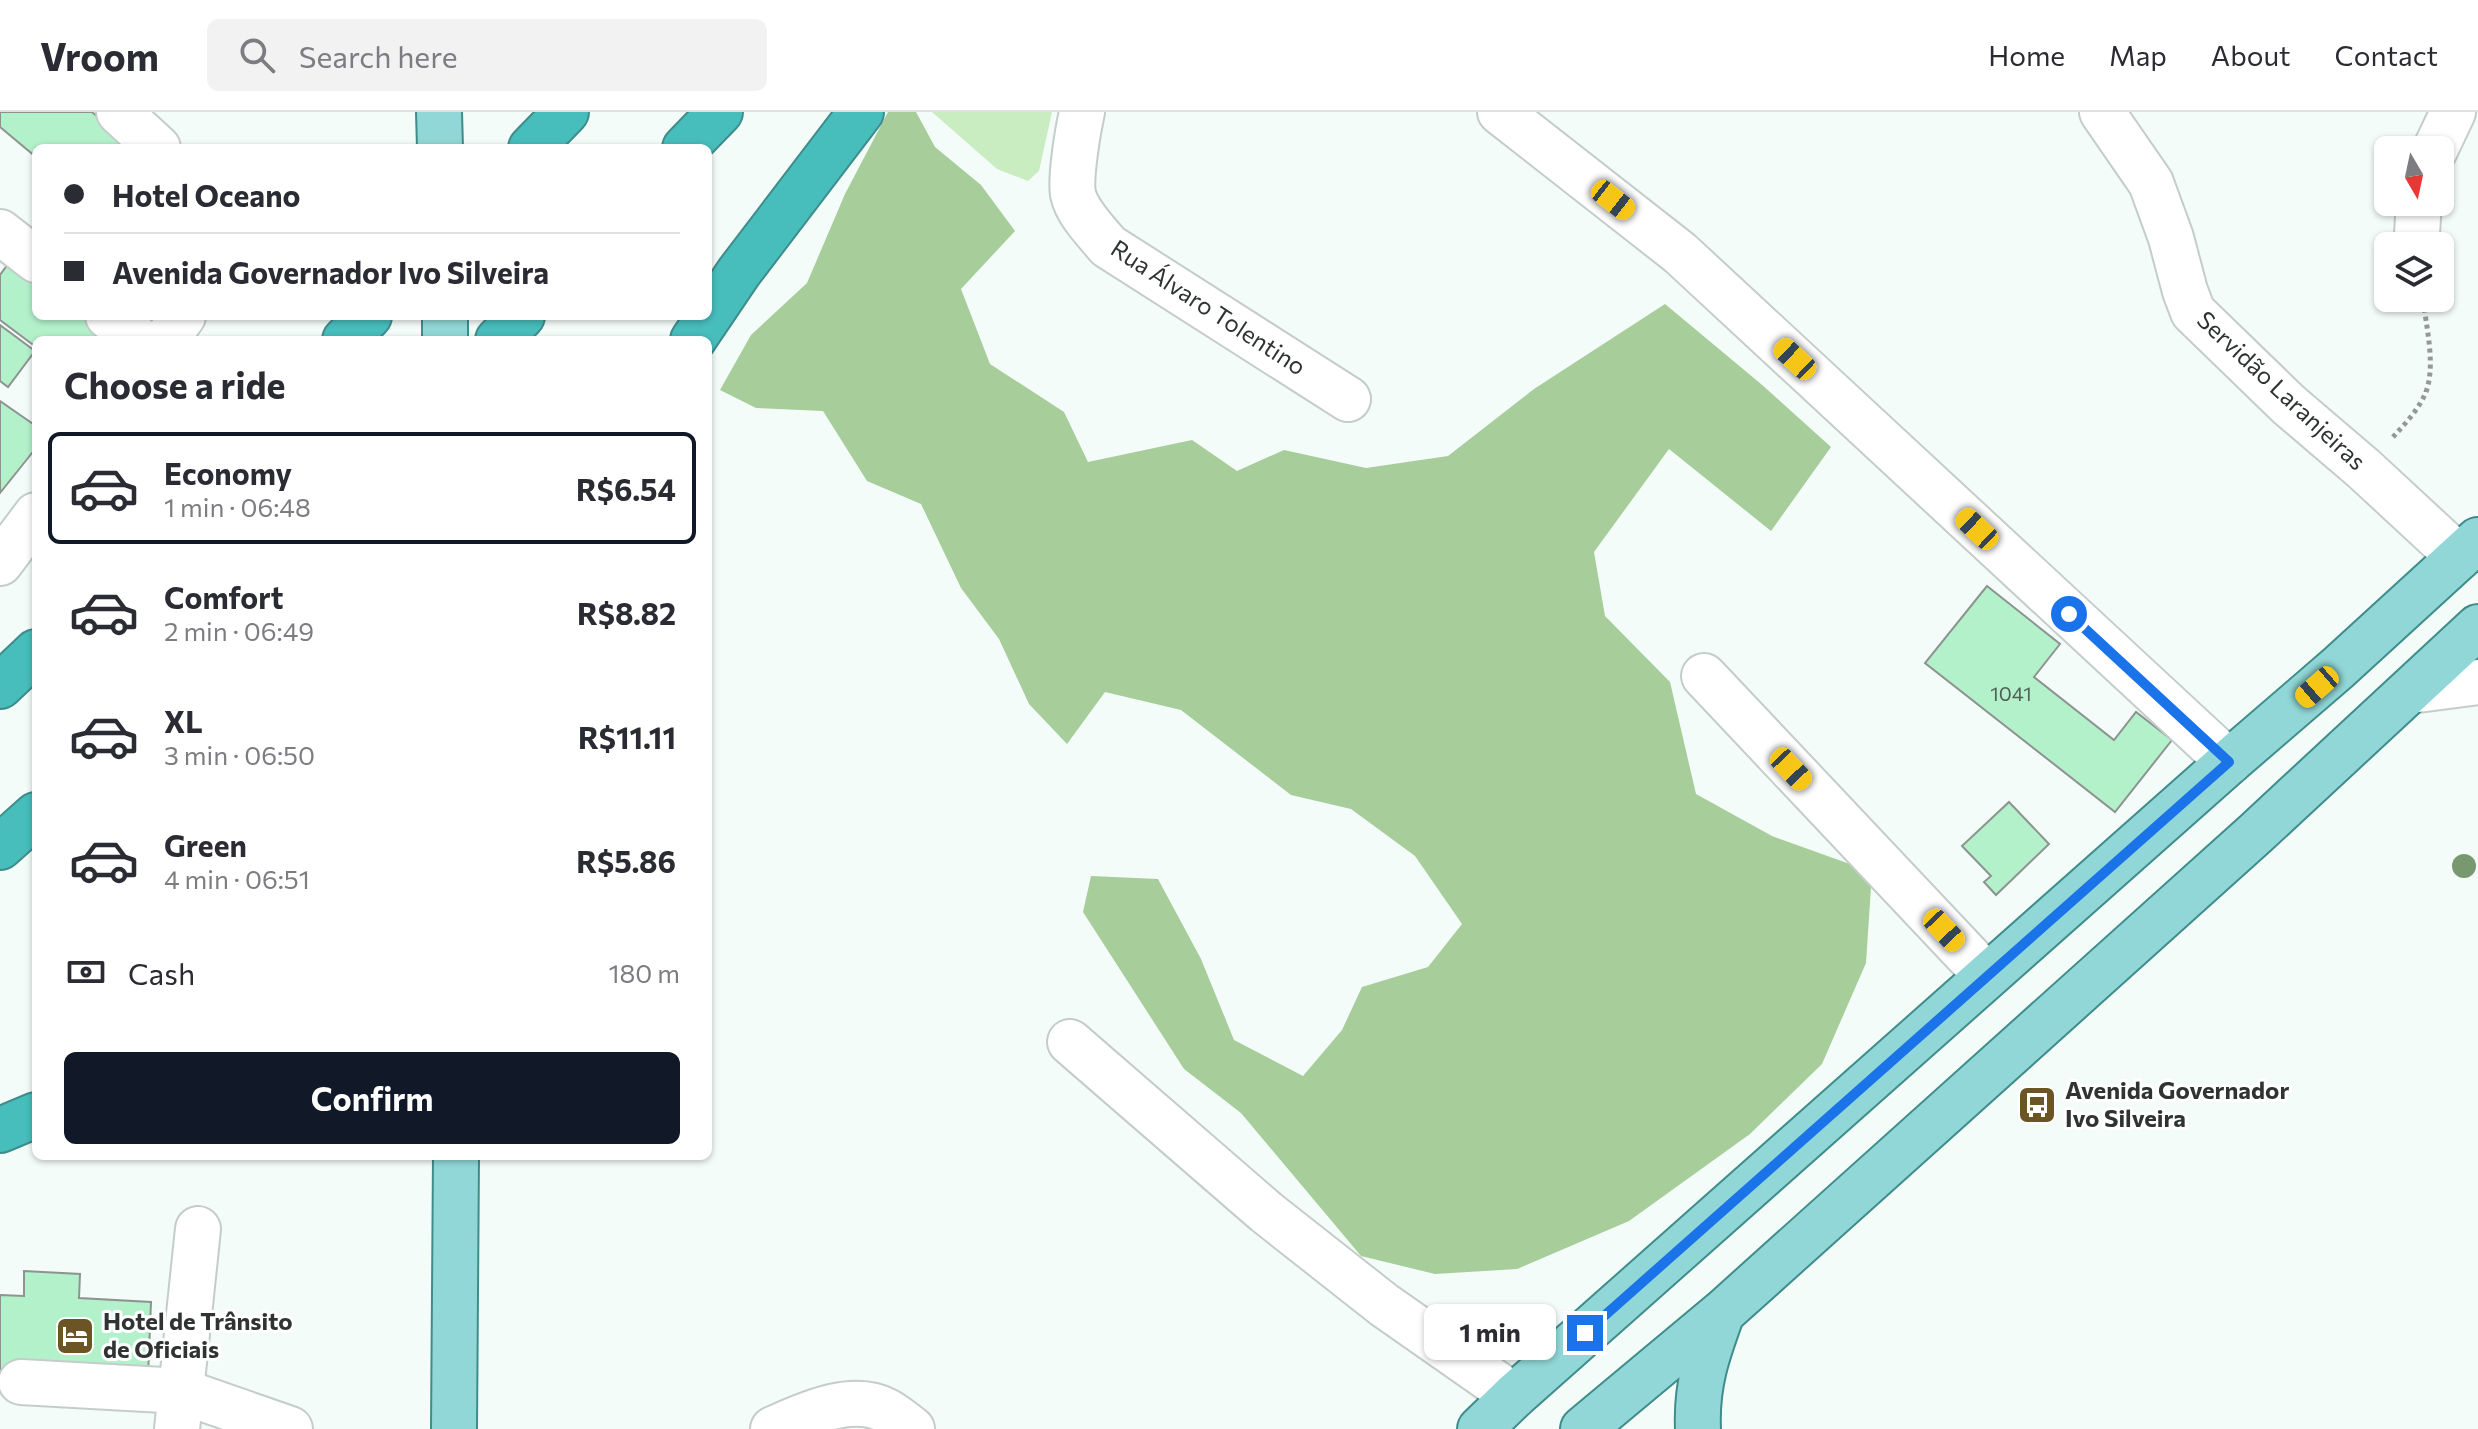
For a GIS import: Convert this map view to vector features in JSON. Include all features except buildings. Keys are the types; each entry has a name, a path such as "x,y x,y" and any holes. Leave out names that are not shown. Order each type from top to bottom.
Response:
{"highway":[{"path":"510,144 538,112"},
{"path":"535,144 566,112"},
{"path":"689,144 720,112"},
{"path":"712,312 861,112"},
{"path":"349,336 363,320"},
{"path":"502,336 518,320"},
{"path":"0,686 32,656"},
{"path":"0,847 32,819"},
{"path":"0,1130 32,1117"}],"main road":[{"path":"1480,1429 2469,548"},
{"path":"1583,1429 1722,1313 2255,834 2478,627"},
{"path":"454,1429 456,1160"},
{"path":"1698,1429 1696,1402 1705,1360 1722,1313"}],"street":[{"path":"119,112 154,144"},
{"name":"Rua Álvaro Tolentino","path":"1082,112 1073,194 1085,219 1108,246 1348,399"},
{"path":"1500,112 1680,253 2229,762"},
{"name":"Servidão Laranjeiras","path":"2102,112 2151,183 2193,312 2289,405 2364,469 2469,548"},
{"path":"2442,136 2453,112"},
{"path":"0,232 32,257"},
{"path":"113,320 134,336"},
{"path":"0,563 32,520"},
{"path":"1704,676 1987,976"},
{"path":"2410,691 2478,682"},
{"path":"1070,1042 1289,1230 1384,1305 1514,1396"},
{"path":"179,1410 198,1229"},
{"path":"21,1382 290,1429"},
{"path":"773,1429 809,1413 855,1403 885,1409 912,1429"}],"path":[{"path":"2364,469 2411,417 2426,391 2430,359 2425,312"}],"green space":[{"path":"888,112 916,112 935,147 981,185 1015,231 961,289 990,364 1064,412 1088,462 1192,440 1237,471 1284,450 1366,468 1448,456 1534,389 1665,304 1831,447 1771,531 1669,449 1594,552 1605,616 1670,682 1696,794 1772,836 1872,872 1866,963 1822,1064 1750,1134 1629,1221 1517,1269 1435,1274 1361,1256 1241,1113 1184,1069 1083,912 1091,876 1158,879 1201,959 1234,1040 1303,1076 1342,1030 1362,987 1428,967 1462,924 1415,856 1351,809 1291,795 1181,710 1105,692 1067,744 1029,704 999,639 961,588 921,504 867,481 823,411 756,408 720,390 751,335 807,283 845,194"},
{"path":"932,112 1052,112 1039,171 1028,181 997,169"}],"place":[{"name":"Avenida Governador Ivo Silveira","path":"2037,1105"},
{"name":"Hotel de Trânsito de Oficiais","path":"75,1336"}],"route":[{"path":"1585,1333 2229,762 2069,614"}]}
